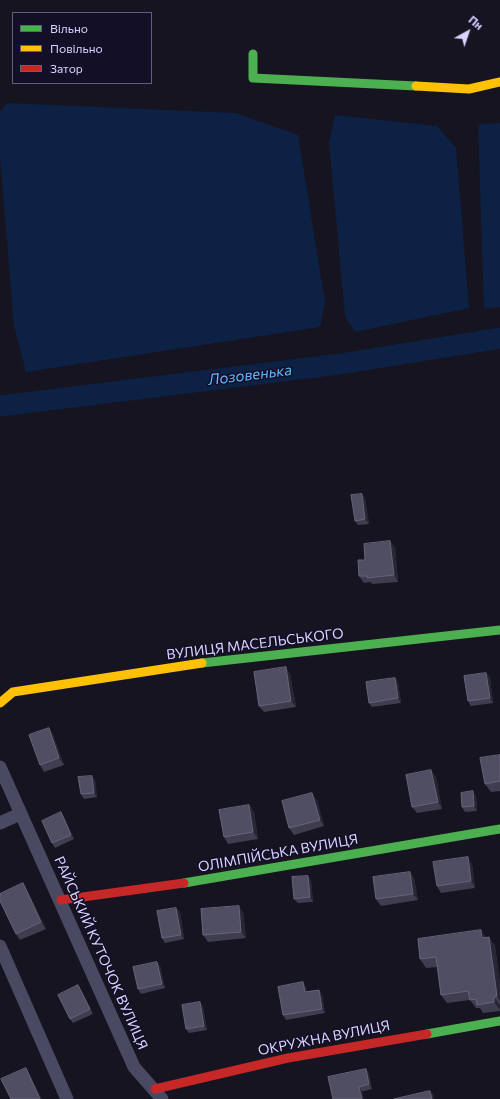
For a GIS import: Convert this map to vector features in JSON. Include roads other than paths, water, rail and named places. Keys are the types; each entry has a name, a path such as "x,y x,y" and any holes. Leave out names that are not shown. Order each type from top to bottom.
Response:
{"street":[{"path":"253,54 252,78 469,89 500,82"},
{"name":"ВУЛИЦЯ МАСЕЛЬСЬКОГО","path":"0,703 13,692 177,666 500,630"},
{"name":"РАЙСЬКИЙ КУТОЧОК ВУЛИЦЯ","path":"0,767 20,814 61,900 134,1067 158,1094"},
{"path":"0,823 20,814"},
{"name":"ОЛІМПІЙСЬКА ВУЛИЦЯ","path":"61,900 207,880 500,829"},
{"path":"0,946 67,1099"},
{"name":"ОКРУЖНА ВУЛИЦЯ","path":"158,1094 288,1058 500,1021"}],"water":[{"path":"7,103 236,113 298,135 325,302 320,327 26,372 14,326 0,157 0,112"},
{"path":"335,115 437,126 456,148 469,308 355,332 345,316 329,142"},
{"path":"500,123 500,307 484,309 478,124"}],"waterway":[{"name":"Лозовенька","path":"0,406 340,364 500,338"}]}
